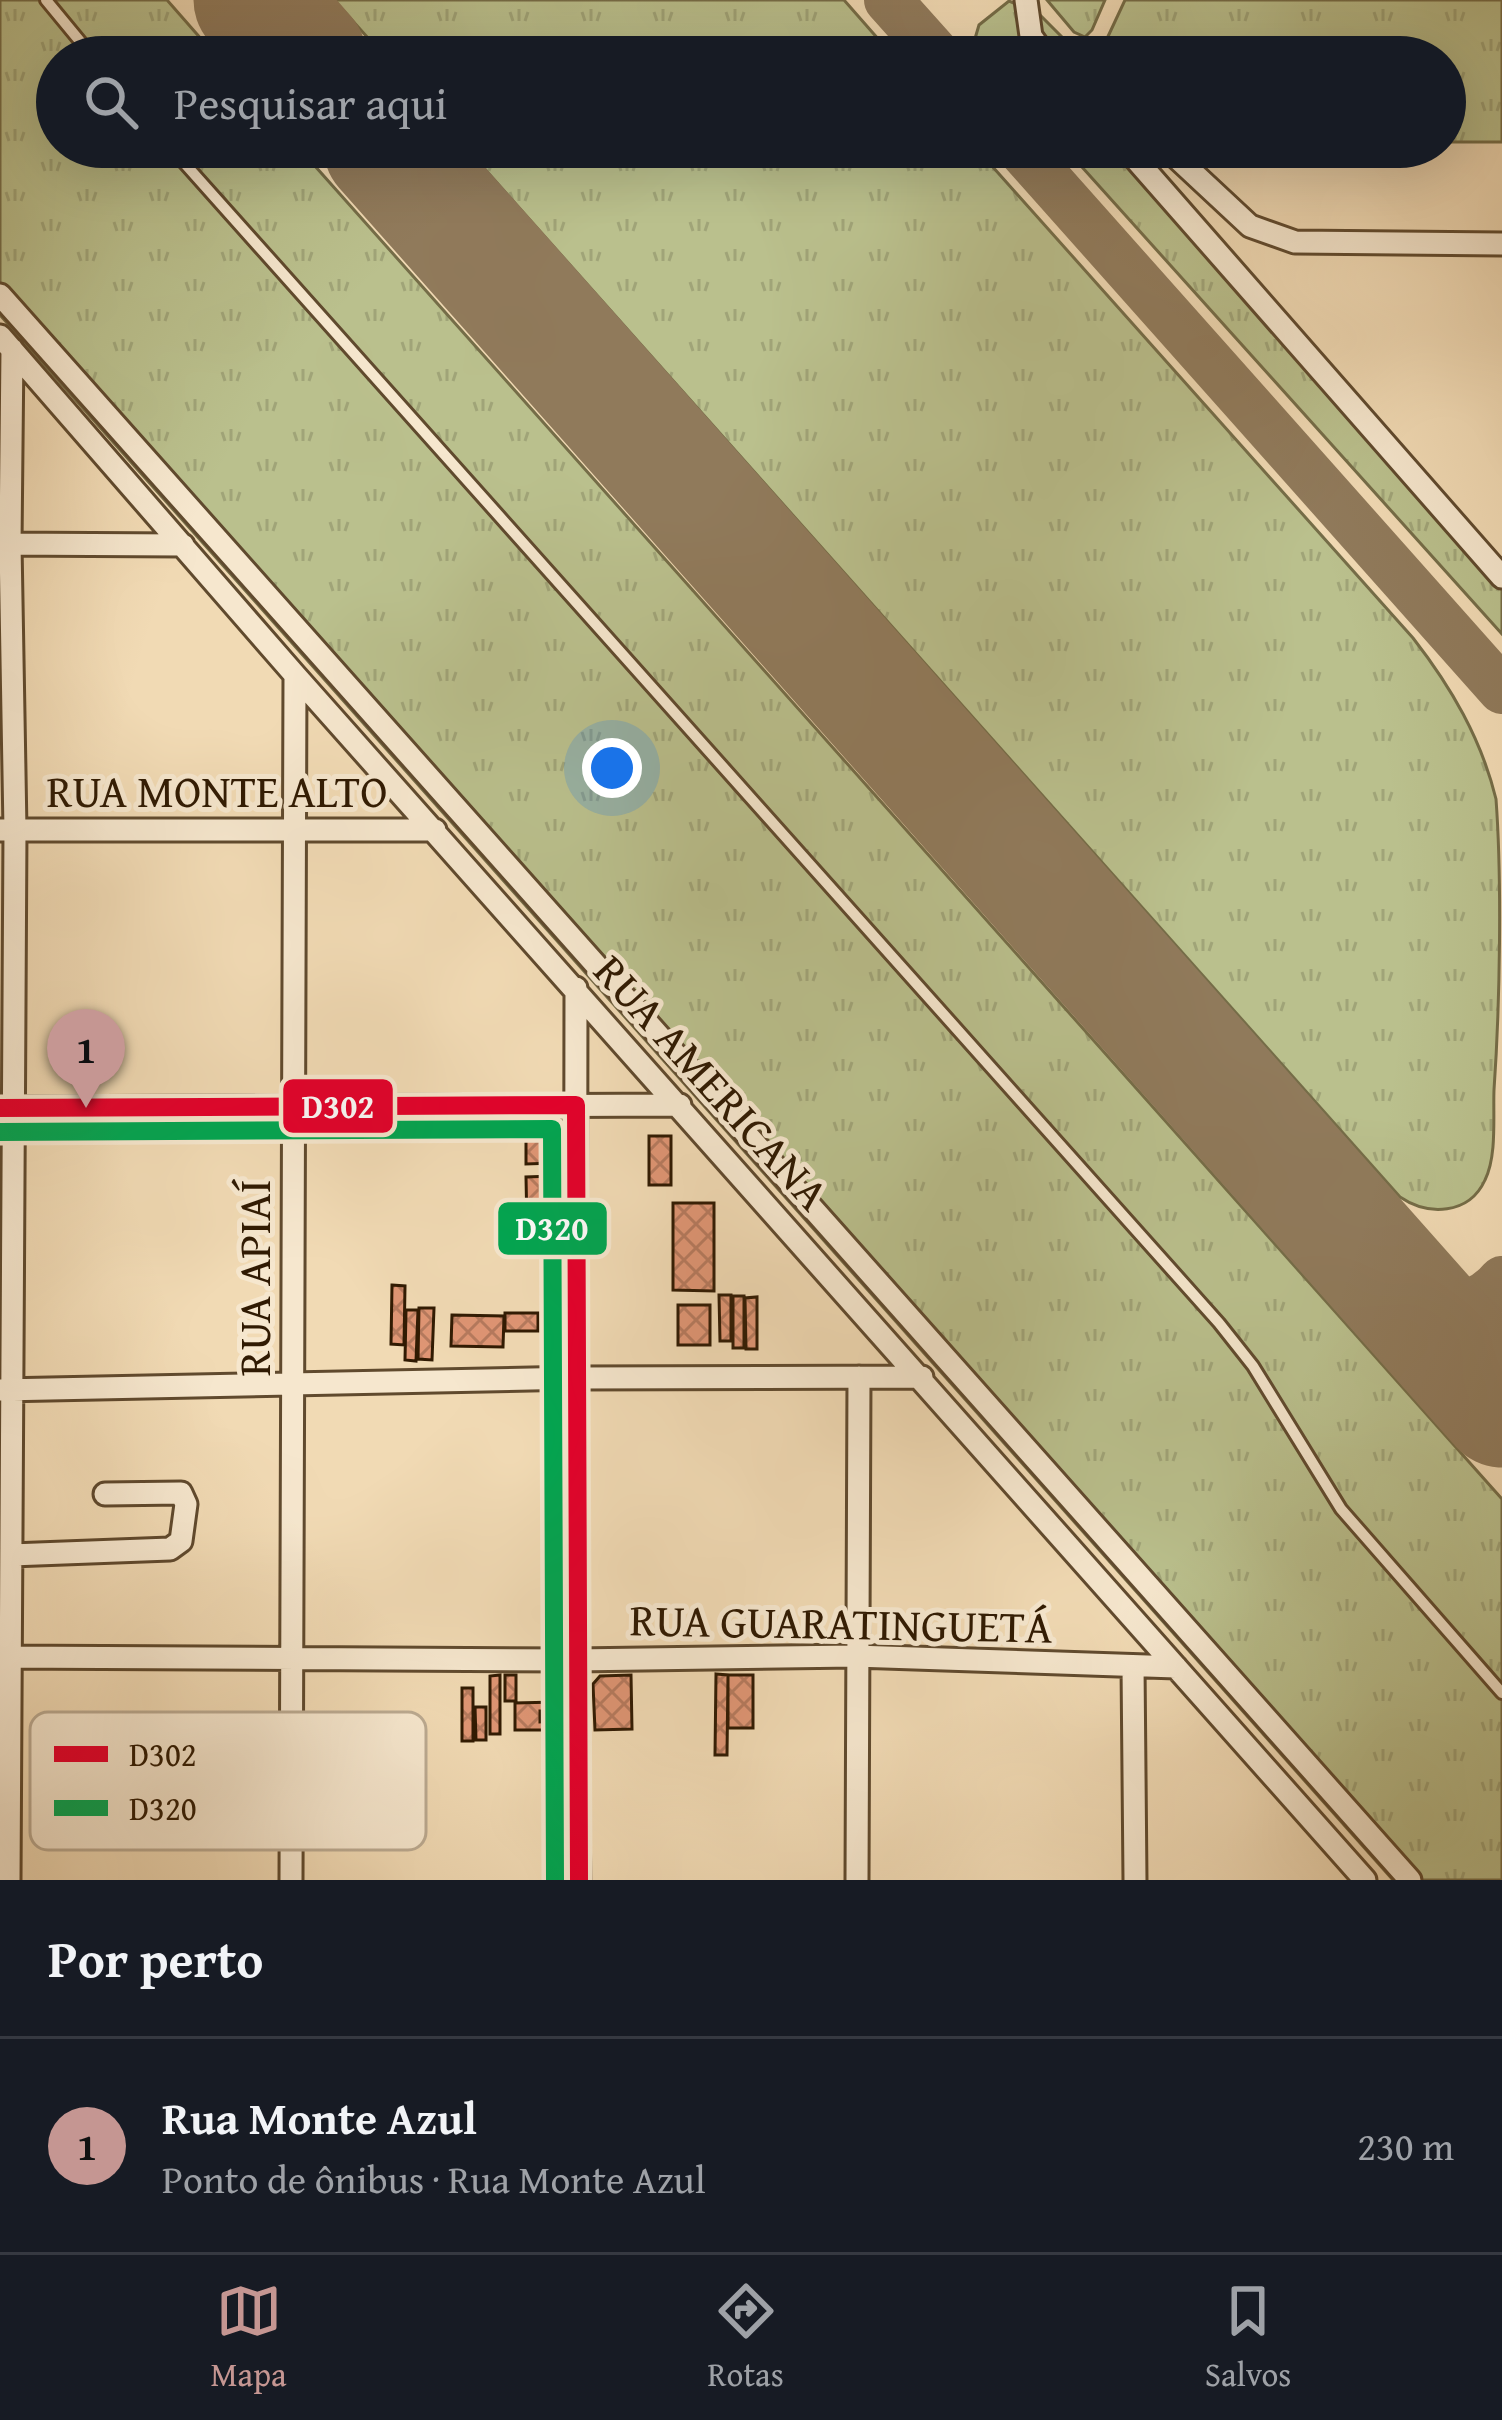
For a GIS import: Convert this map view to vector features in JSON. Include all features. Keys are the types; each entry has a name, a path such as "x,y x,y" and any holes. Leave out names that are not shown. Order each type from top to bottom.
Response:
{"street":[{"path":"1026,0 1031,36"},
{"path":"1143,168 1502,577"},
{"path":"1188,168 1250,226 1295,242 1502,244"},
{"path":"0,295 1410,1880"},
{"path":"6,342 9,1880"},
{"name":"RUA AMERICANA","path":"6,342 295,675 1365,1880"},
{"path":"5,544 183,545"},
{"name":"RUA APIAÍ","path":"292,1712 295,675"},
{"name":"RUA MONTE ALTO","path":"8,830 435,830"},
{"path":"576,988 579,1880"},
{"path":"6,1108 680,1105"},
{"path":"857,1880 860,1377"},
{"path":"5,1390 578,1378 922,1377"},
{"path":"10,1555 170,1549 181,1541 186,1504 181,1493 105,1494"},
{"name":"RUA GUARATINGUETÁ","path":"5,1657 575,1660 856,1656 1176,1667"},
{"path":"1133,1666 1135,1880"},
{"name":"RUA APIAÍ","path":"291,1850 291,1880"}],"lane":[{"path":"46,0 76,36"},
{"path":"189,168 1219,1323 1253,1366 1341,1509 1502,1693"}],"green space":[{"path":"0,0 167,0 199,36 36,36 36,168 317,168 1502,1499 1502,1880 1393,1880 0,315"},
{"path":"334,0 844,0 876,36 366,36"},
{"path":"1047,0 1105,0 1092,30 1086,36 1074,32"},
{"path":"1125,0 1502,0 1502,142 1466,142 1466,36 1108,36"},
{"path":"1009,1 1039,14 1061,36 976,36 979,25"},
{"path":"484,168 994,168 1413,638 1473,734 1496,799 1499,982 1493,1148 1485,1180 1469,1200 1447,1209 1423,1207 1400,1197"},
{"path":"1083,168 1152,168 1502,560 1502,634"}],"building":[{"path":"526,1133 553,1133 554,1163 526,1164"},
{"path":"649,1136 671,1136 671,1185 649,1185"},
{"path":"553,1176 554,1227 527,1227 526,1177"},
{"path":"673,1203 714,1203 714,1291 673,1290"},
{"path":"392,1285 405,1286 404,1345 391,1344"},
{"path":"719,1295 731,1295 731,1341 720,1341"},
{"path":"733,1296 744,1296 744,1348 733,1348"},
{"path":"757,1297 757,1349 746,1349 745,1298"},
{"path":"678,1305 710,1305 710,1345 678,1345"},
{"path":"419,1308 434,1308 432,1360 418,1359"},
{"path":"406,1310 418,1310 416,1361 405,1360"},
{"path":"505,1313 538,1313 538,1331 505,1331"},
{"path":"452,1315 504,1316 503,1347 451,1346"},
{"path":"716,1674 728,1675 727,1755 715,1755"},
{"path":"500,1675 500,1734 490,1734 490,1676"},
{"path":"505,1675 516,1675 516,1701 505,1701"},
{"path":"631,1675 632,1729 595,1730 593,1684 600,1676"},
{"path":"728,1675 753,1675 753,1728 728,1728"},
{"path":"462,1688 473,1688 473,1741 462,1741"},
{"path":"556,1702 556,1711 540,1711 540,1722 556,1721 556,1730 515,1730 515,1703"},
{"path":"475,1707 486,1707 486,1740 476,1740"}],"taxiway":[{"path":"259,0 263,9"},
{"path":"888,0 920,36"},
{"path":"1038,168 1502,690"},
{"path":"1402,1293 1429,1303 1455,1305 1480,1298 1502,1280"}],"runway":[{"path":"255,0 287,36"},
{"path":"404,168 1502,1406"}],"transit line":[{"name":"D302","path":"0,1108 576,1105 579,1880"},
{"name":"D320","path":"0,1132 552,1129 555,1880"}],"place":[{"name":"Rua Monte Azul","path":"86,1108"}]}
